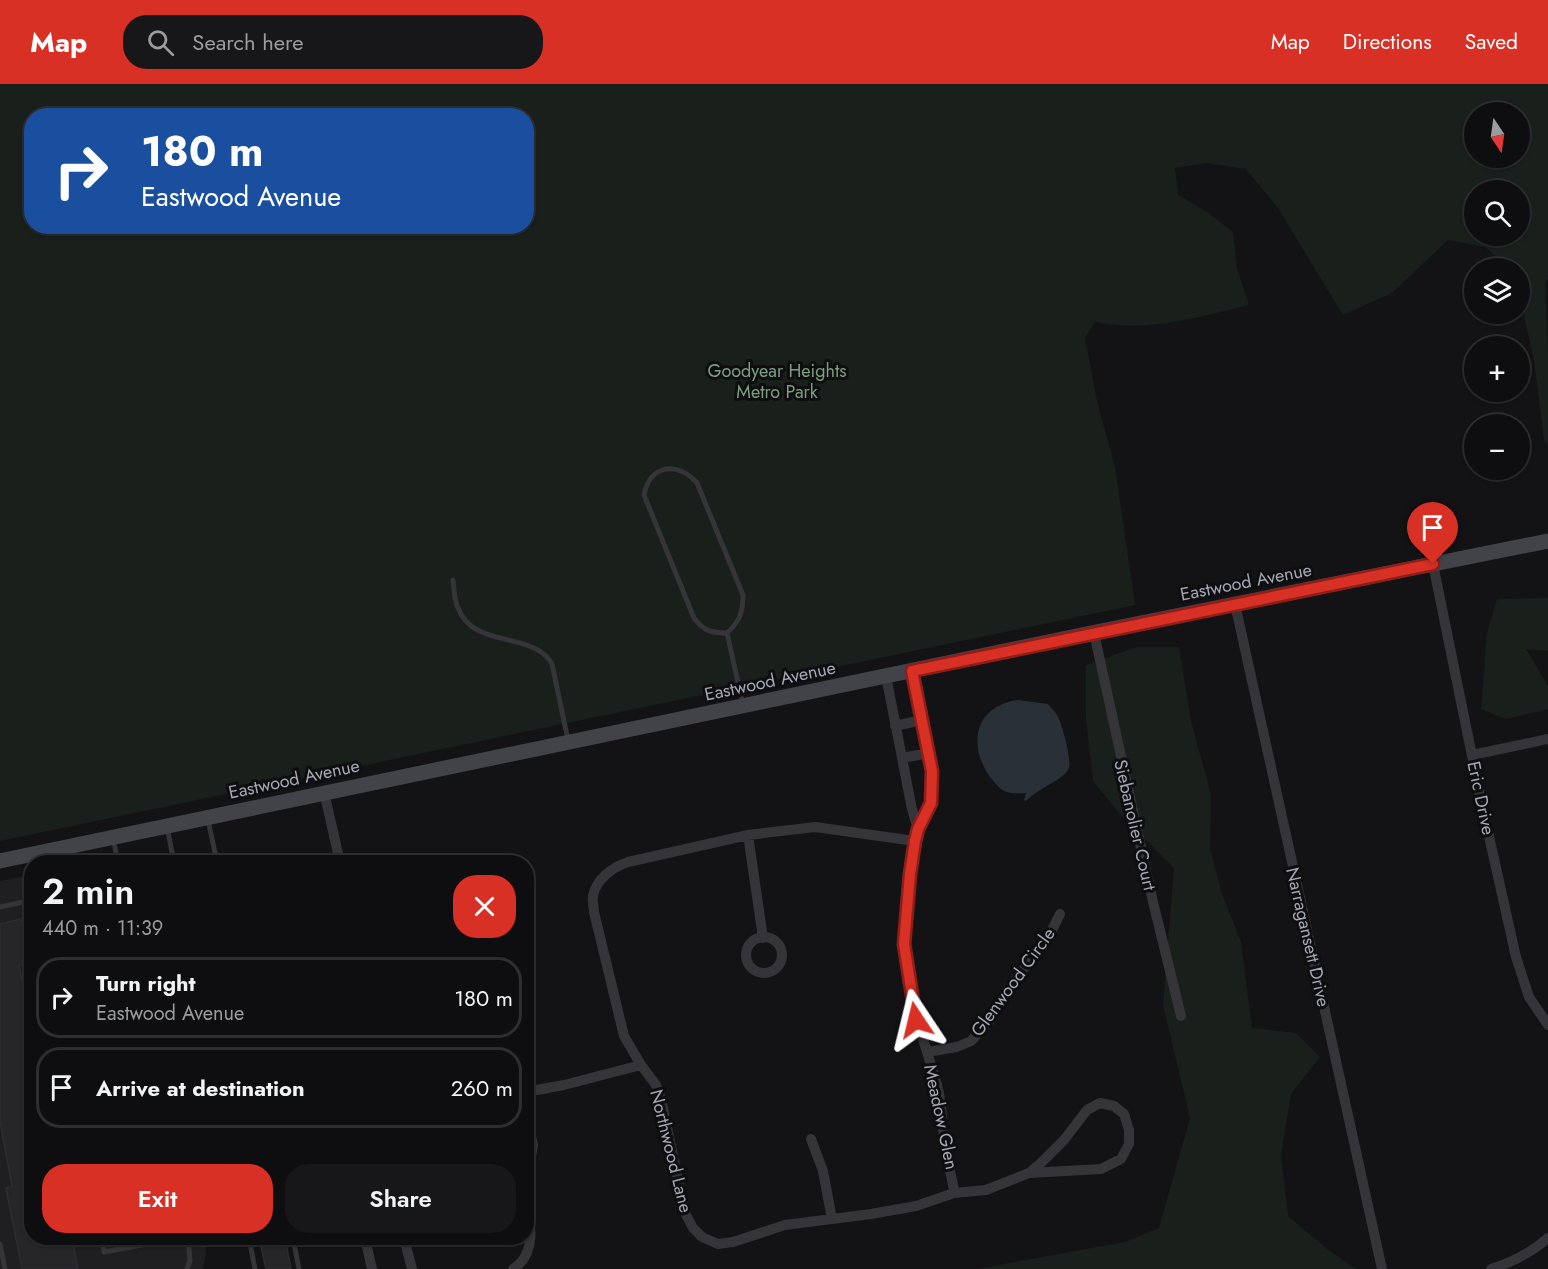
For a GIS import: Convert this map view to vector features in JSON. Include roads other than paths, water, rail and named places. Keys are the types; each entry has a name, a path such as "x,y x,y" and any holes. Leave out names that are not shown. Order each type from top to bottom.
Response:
{"street":[{"name":"Eastwood Avenue","path":"28,855 324,792 1548,541"},
{"name":"Eric Drive","path":"1433,564 1521,977 1534,1006 1548,1025"},
{"name":"Narragansett Drive","path":"1235,604 1382,1269"},
{"name":"Siebanolier Court","path":"1094,633 1150,891 1181,1016"},
{"name":"Meadow Glen","path":"912,671 932,771 931,803 918,829 915,841 904,944 916,1020 938,1088 944,1124 945,1150 953,1179 954,1193"},
{"name":"Meadow Glen","path":"886,676 918,829"},
{"path":"895,726 922,720"},
{"path":"1472,755 1548,739"},
{"path":"902,758 929,753"},
{"path":"324,792 338,855"},
{"name":"Northwood Lane","path":"915,841 815,827 748,835 618,866 602,878 593,896 594,912 624,1036 656,1085 661,1099 685,1213 693,1228 702,1237 718,1244 785,1225 916,1206 954,1193 986,1190 1029,1173 1101,1169 1121,1159 1129,1144 1129,1130 1124,1114 1114,1106 1100,1104 1087,1110 1064,1140 1029,1173"},
{"path":"748,835 763,938"},
{"name":"Eastwood Avenue","path":"0,861 24,856"},
{"name":"Glenwood Circle","path":"927,1052 957,1047 971,1041 990,1021 1016,978 1046,942 1060,914"},
{"path":"534,1091 641,1065"},
{"path":"812,1139 823,1171 832,1219"},
{"path":"1491,1269 1530,1253 1548,1239"},
{"path":"367,1245 372,1269"},
{"path":"406,1245 412,1269"},
{"path":"521,1267 529,1245"}],"lane":[{"path":"677,468 688,473 697,483 743,595 743,611 737,623 727,633 712,633 702,628 694,618 644,495 646,483 655,473 677,468"},
{"path":"453,580 457,607 463,618 476,629 488,636 538,649 546,654 552,664 568,742"},
{"path":"727,633 743,706"},
{"path":"208,817 216,855"},
{"path":"167,826 173,855"},
{"path":"113,837 117,855"},
{"path":"0,907 24,902"},
{"path":"0,1244 5,1269"},
{"path":"103,1245 104,1252 141,1245"},
{"path":"187,1269 190,1261 189,1245"},
{"path":"250,1245 255,1269"},
{"path":"294,1245 299,1269"}],"park label":[{"name":"Goodyear Heights Metro Park","path":"777,381"}]}
